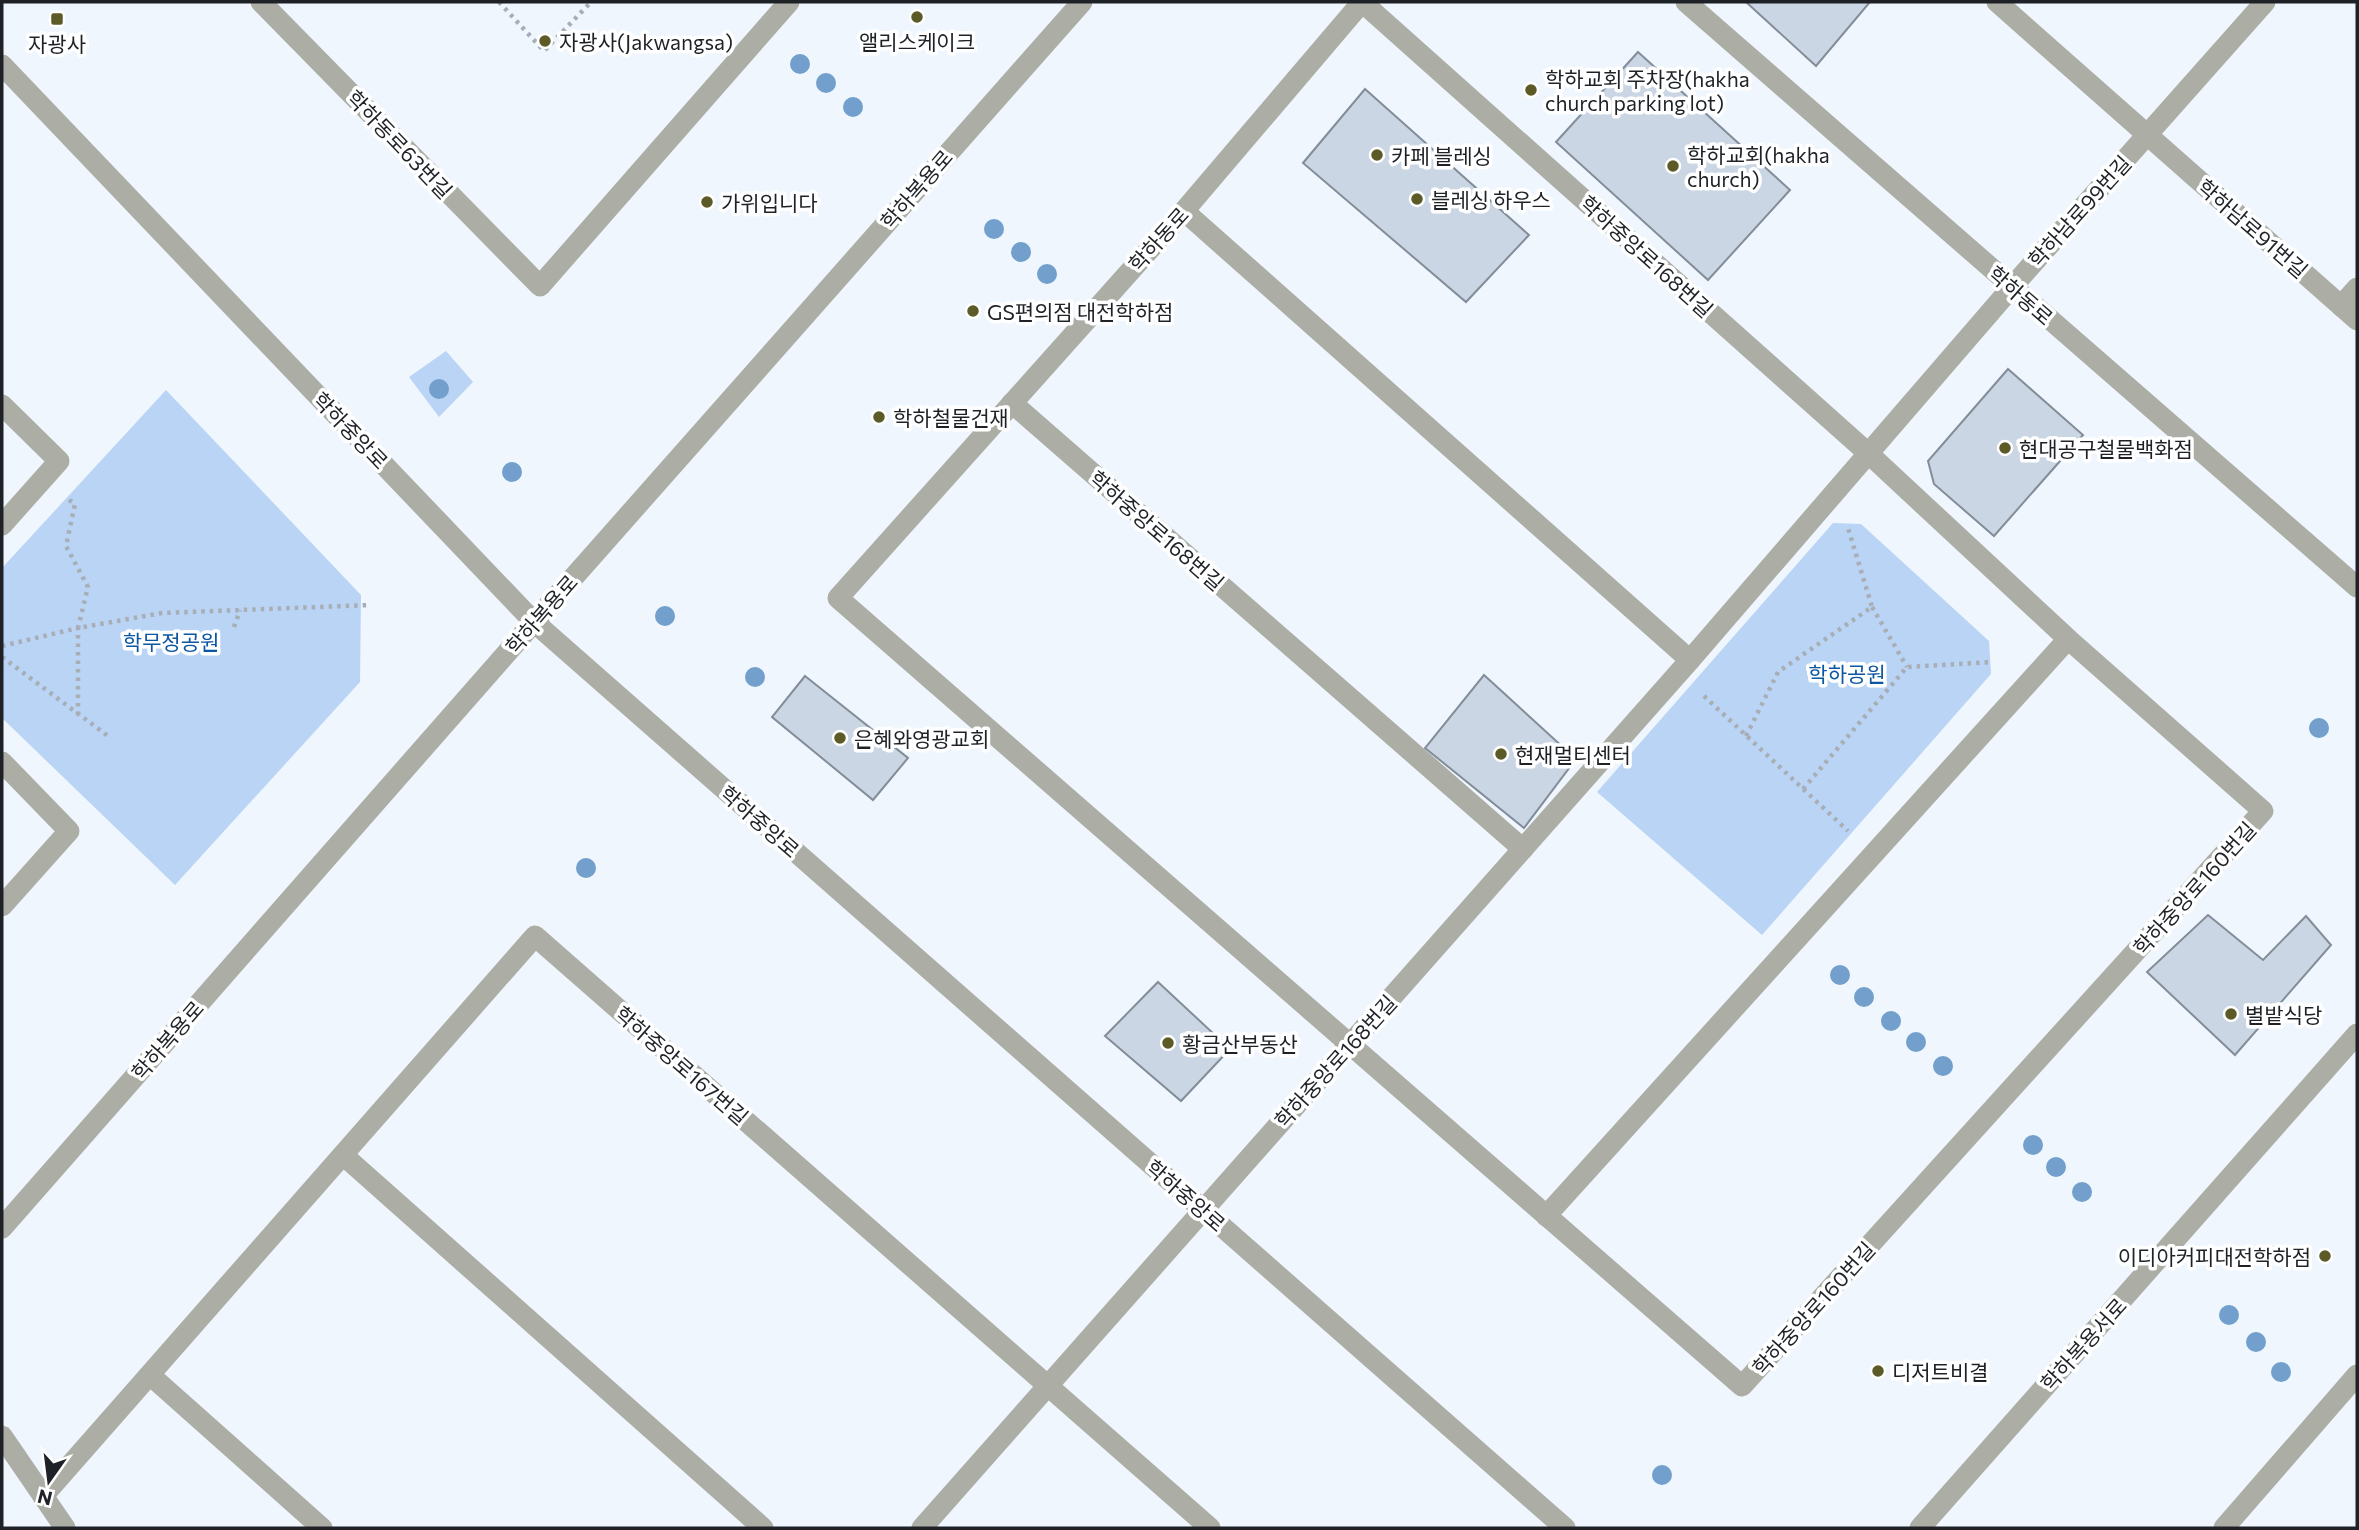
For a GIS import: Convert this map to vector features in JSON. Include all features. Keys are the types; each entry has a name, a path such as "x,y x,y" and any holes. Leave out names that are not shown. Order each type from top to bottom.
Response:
{"street":[{"name":"학하동로63번길","path":"261,2 540,286 789,2"},
{"name":"학하복용로","path":"2,1228 1082,2"},
{"name":"학하동로","path":"1350,1044 838,598 1184,211 1362,2"},
{"name":"학하중앙로168번길","path":"1362,2 1869,454"},
{"name":"학하동로","path":"1686,2 2357,587"},
{"name":"학하남로99번길","path":"1997,2 2147,134"},
{"name":"학하남로99번길","path":"2012,287 2265,2"},
{"name":"학하중앙로","path":"2,65 534,622 1565,1528"},
{"name":"학하남로91번길","path":"2147,134 2349,313 2357,288"},
{"path":"1184,211 1690,660"},
{"name":"학하중앙로168번길","path":"1203,1210 1690,660 2012,287"},
{"name":"학하중앙로168번길","path":"1012,403 1523,849"},
{"path":"2,405 59,461 2,525"},
{"path":"1350,1044 1546,1216 2068,639 1869,454"},
{"name":"학하중앙로160번길","path":"1546,1216 1742,1386 2254,822 2263,811 2068,639"},
{"path":"2,762 69,831 2,906"},
{"name":"학하중앙로167번길","path":"43,1496 535,936 1048,1386"},
{"name":"학하복용서로","path":"1920,1528 2357,1034"},
{"path":"343,1156 763,1528"},
{"path":"922,1528 1203,1210"},
{"path":"150,1375 322,1528"},
{"path":"2224,1528 2357,1375"},
{"path":"1048,1386 1209,1528"},
{"path":"2,1436 65,1528"}],"path":[{"path":"499,2 544,51 591,2"},
{"path":"63,496 75,504 66,546 88,587 78,628 78,714"},
{"path":"1846,522 1872,607 1907,667"},
{"path":"2,646 78,628 162,613 371,605"},
{"path":"1746,736 1778,672 1872,607"},
{"path":"234,627 240,610"},
{"path":"2,657 108,736"},
{"path":"1803,789 1907,667 1993,662"},
{"path":"1697,690 1852,834"}],"green space":[{"path":"446,351 473,382 439,417 409,377"},
{"name":"학무정공원","path":"166,390 361,595 360,682 175,885 2,718 2,568"},
{"name":"학하공원","path":"1833,523 1861,524 1989,641 1991,674 1762,935 1597,792"}],"building":[{"path":"1746,2 1870,2 1816,66"},
{"name":"학하교회(hakha church)","path":"1638,52 1790,190 1708,280 1556,142"},
{"name":"블레싱 하우스","path":"1365,89 1529,235 1466,302 1303,163"},
{"name":"현대공구철물백화점","path":"2008,369 2083,435 1994,536 1934,484 1928,461"},
{"name":"현재멀티센터","path":"1484,675 1576,759 1524,828 1425,748"},
{"name":"은혜와영광교회","path":"805,676 908,758 873,800 772,717"},
{"name":"별밭식당","path":"2208,915 2263,960 2306,916 2331,945 2235,1055 2147,972"},
{"name":"황금산부동산","path":"1158,982 1230,1049 1181,1101 1105,1036"}],"place":[{"name":"앨리스케이크","path":"917,17"},
{"name":"자광사","path":"57,19"},
{"name":"자광사(Jakwangsa)","path":"545,41"},
{"name":"학하교회 주차장(hakha church parking lot)","path":"1531,90"},
{"name":"카페 블레싱","path":"1377,155"},
{"name":"학하교회(hakha church)","path":"1673,166"},
{"name":"블레싱 하우스","path":"1417,199"},
{"name":"가위입니다","path":"707,202"},
{"name":"GS편의점 대전학하점","path":"973,311"},
{"name":"학하철물건재","path":"879,417"},
{"name":"현대공구철물백화점","path":"2005,448"},
{"name":"은혜와영광교회","path":"840,738"},
{"name":"현재멀티센터","path":"1501,754"},
{"name":"별밭식당","path":"2231,1014"},
{"name":"황금산부동산","path":"1168,1043"},
{"name":"이디아커피대전학하점","path":"2325,1256"},
{"name":"디저트비결","path":"1878,1371"}]}
